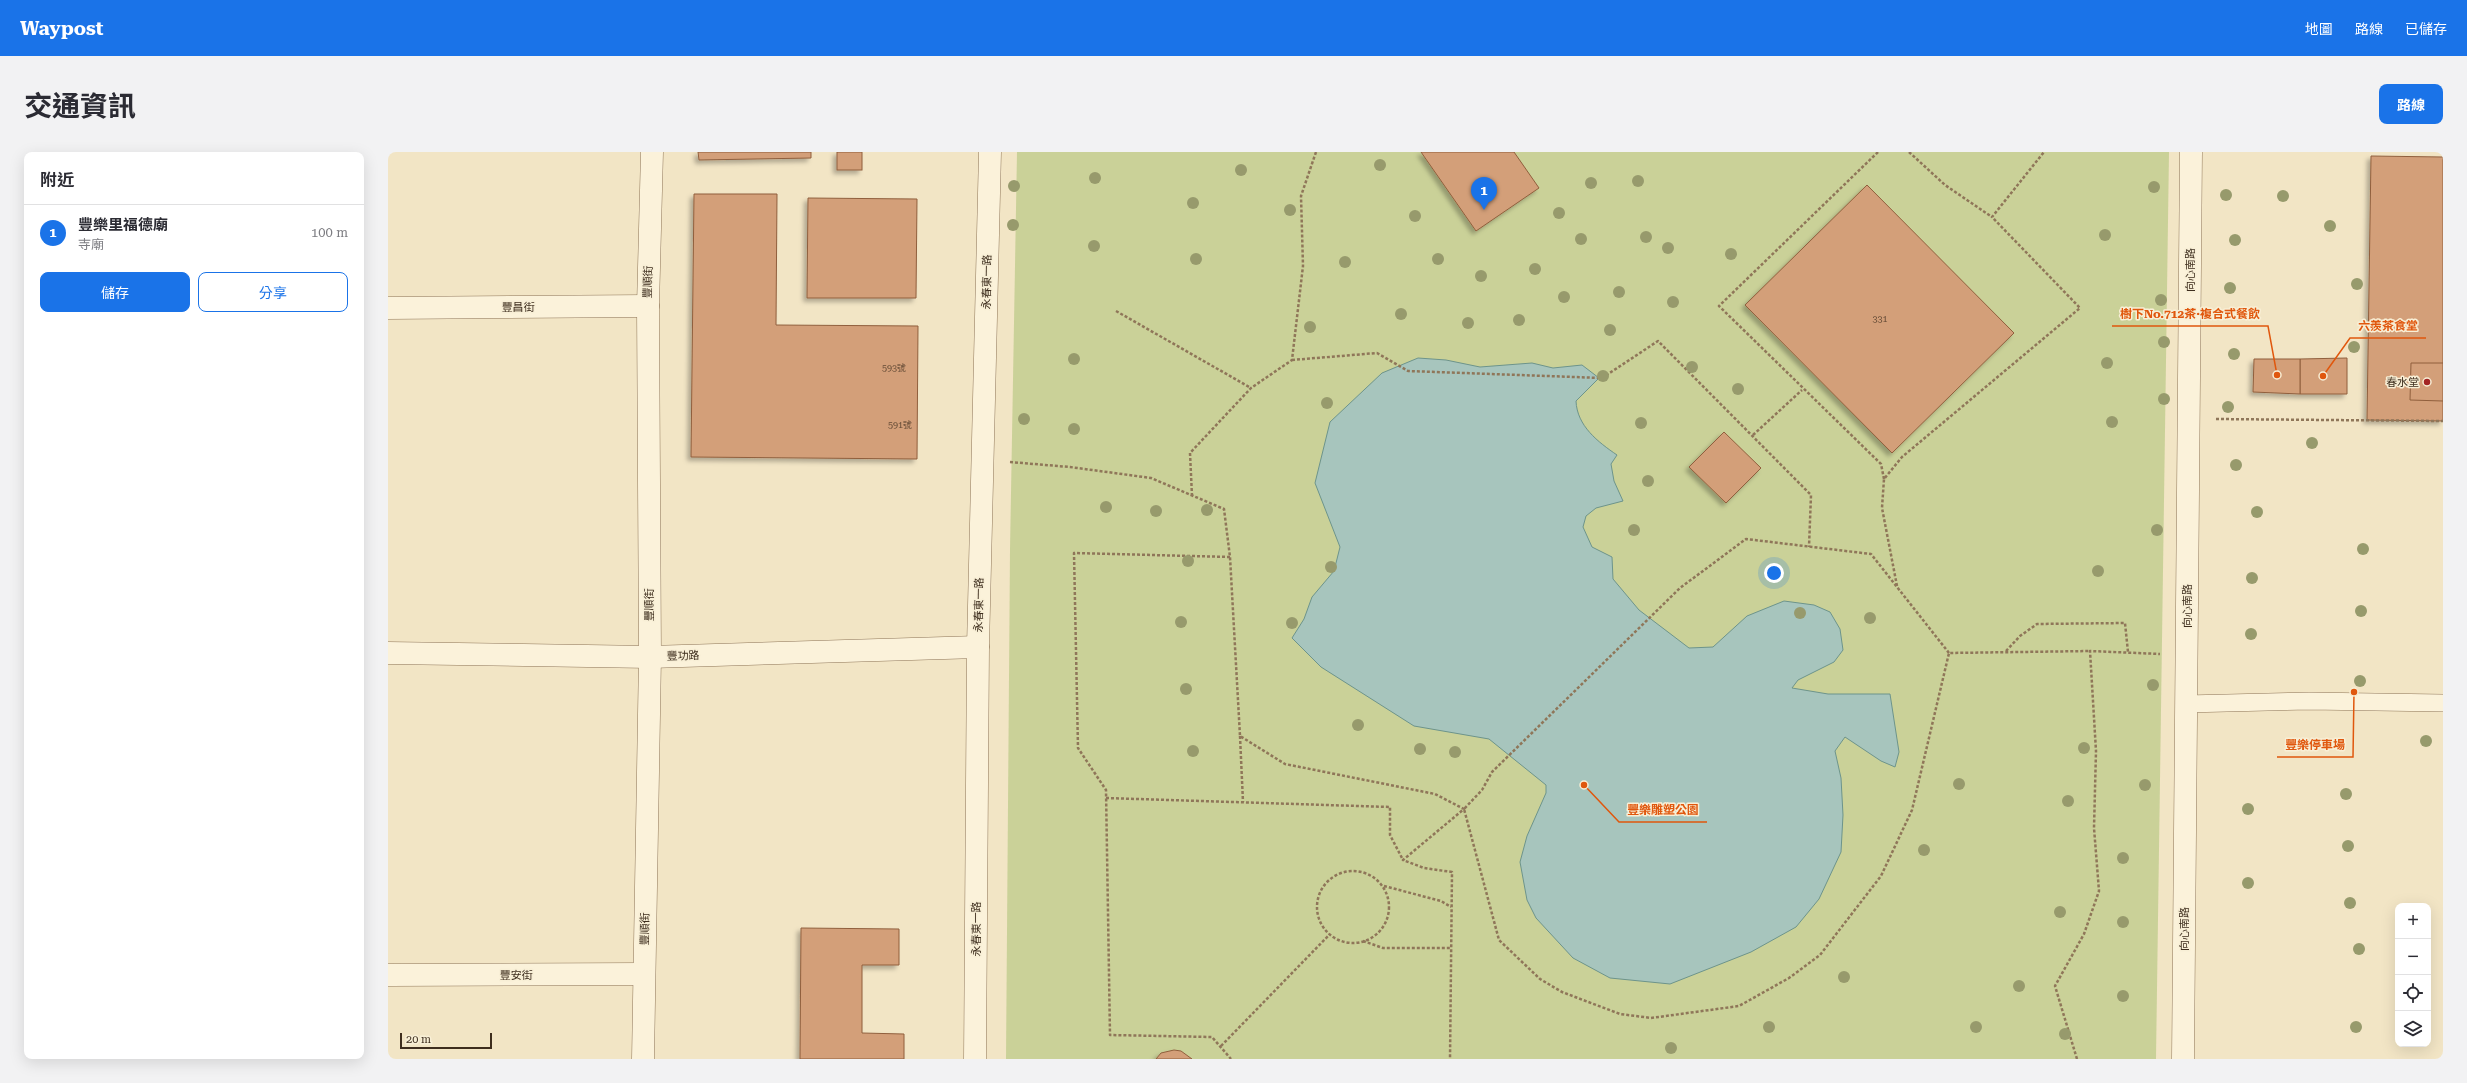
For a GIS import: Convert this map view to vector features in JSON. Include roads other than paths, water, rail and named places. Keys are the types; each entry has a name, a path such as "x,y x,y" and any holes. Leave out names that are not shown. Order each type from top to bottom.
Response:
{"street":[{"name":"豐順街","path":"643,1059 650,657 648,306 652,152"},
{"name":"永春東一路","path":"975,1059 978,647 990,152"},
{"name":"向心南路","path":"2183,1059 2191,152"},
{"name":"豐昌街","path":"388,308 648,306"},
{"name":"豐功路","path":"388,652 650,657 978,647"},
{"name":"豐安街","path":"388,976 644,974"}],"lane":[{"path":"2186,704 2309,701 2443,703"}],"water":[{"path":"1418,358 1446,360 1480,367 1532,363 1553,368 1582,365 1599,378 1576,401 1577,410 1584,426 1596,439 1617,455 1611,464 1614,481 1623,501 1596,508 1586,516 1583,527 1592,547 1612,557 1613,579 1639,610 1689,648 1713,647 1747,616 1784,601 1814,605 1830,612 1840,629 1843,650 1834,662 1798,680 1792,688 1828,694 1890,694 1899,752 1895,767 1881,761 1845,737 1835,751 1841,778 1843,815 1841,852 1819,899 1796,927 1751,952 1670,984 1610,978 1573,958 1536,918 1527,900 1520,862 1527,836 1546,793 1546,785 1489,739 1414,726 1321,667 1292,638 1304,619 1312,597 1334,571 1340,547 1315,483 1330,422 1382,373"}],"place":[{"name":"豐樂里福德廟","path":"1484,210"},
{"name":"樹下No.712茶·複合式餐飲","path":"2277,375"},
{"name":"六羨茶食堂","path":"2323,376"},
{"name":"春水堂","path":"2427,382"},
{"name":"豐樂停車場","path":"2354,692"},
{"name":"豐樂雕塑公園","path":"1584,785"}]}
